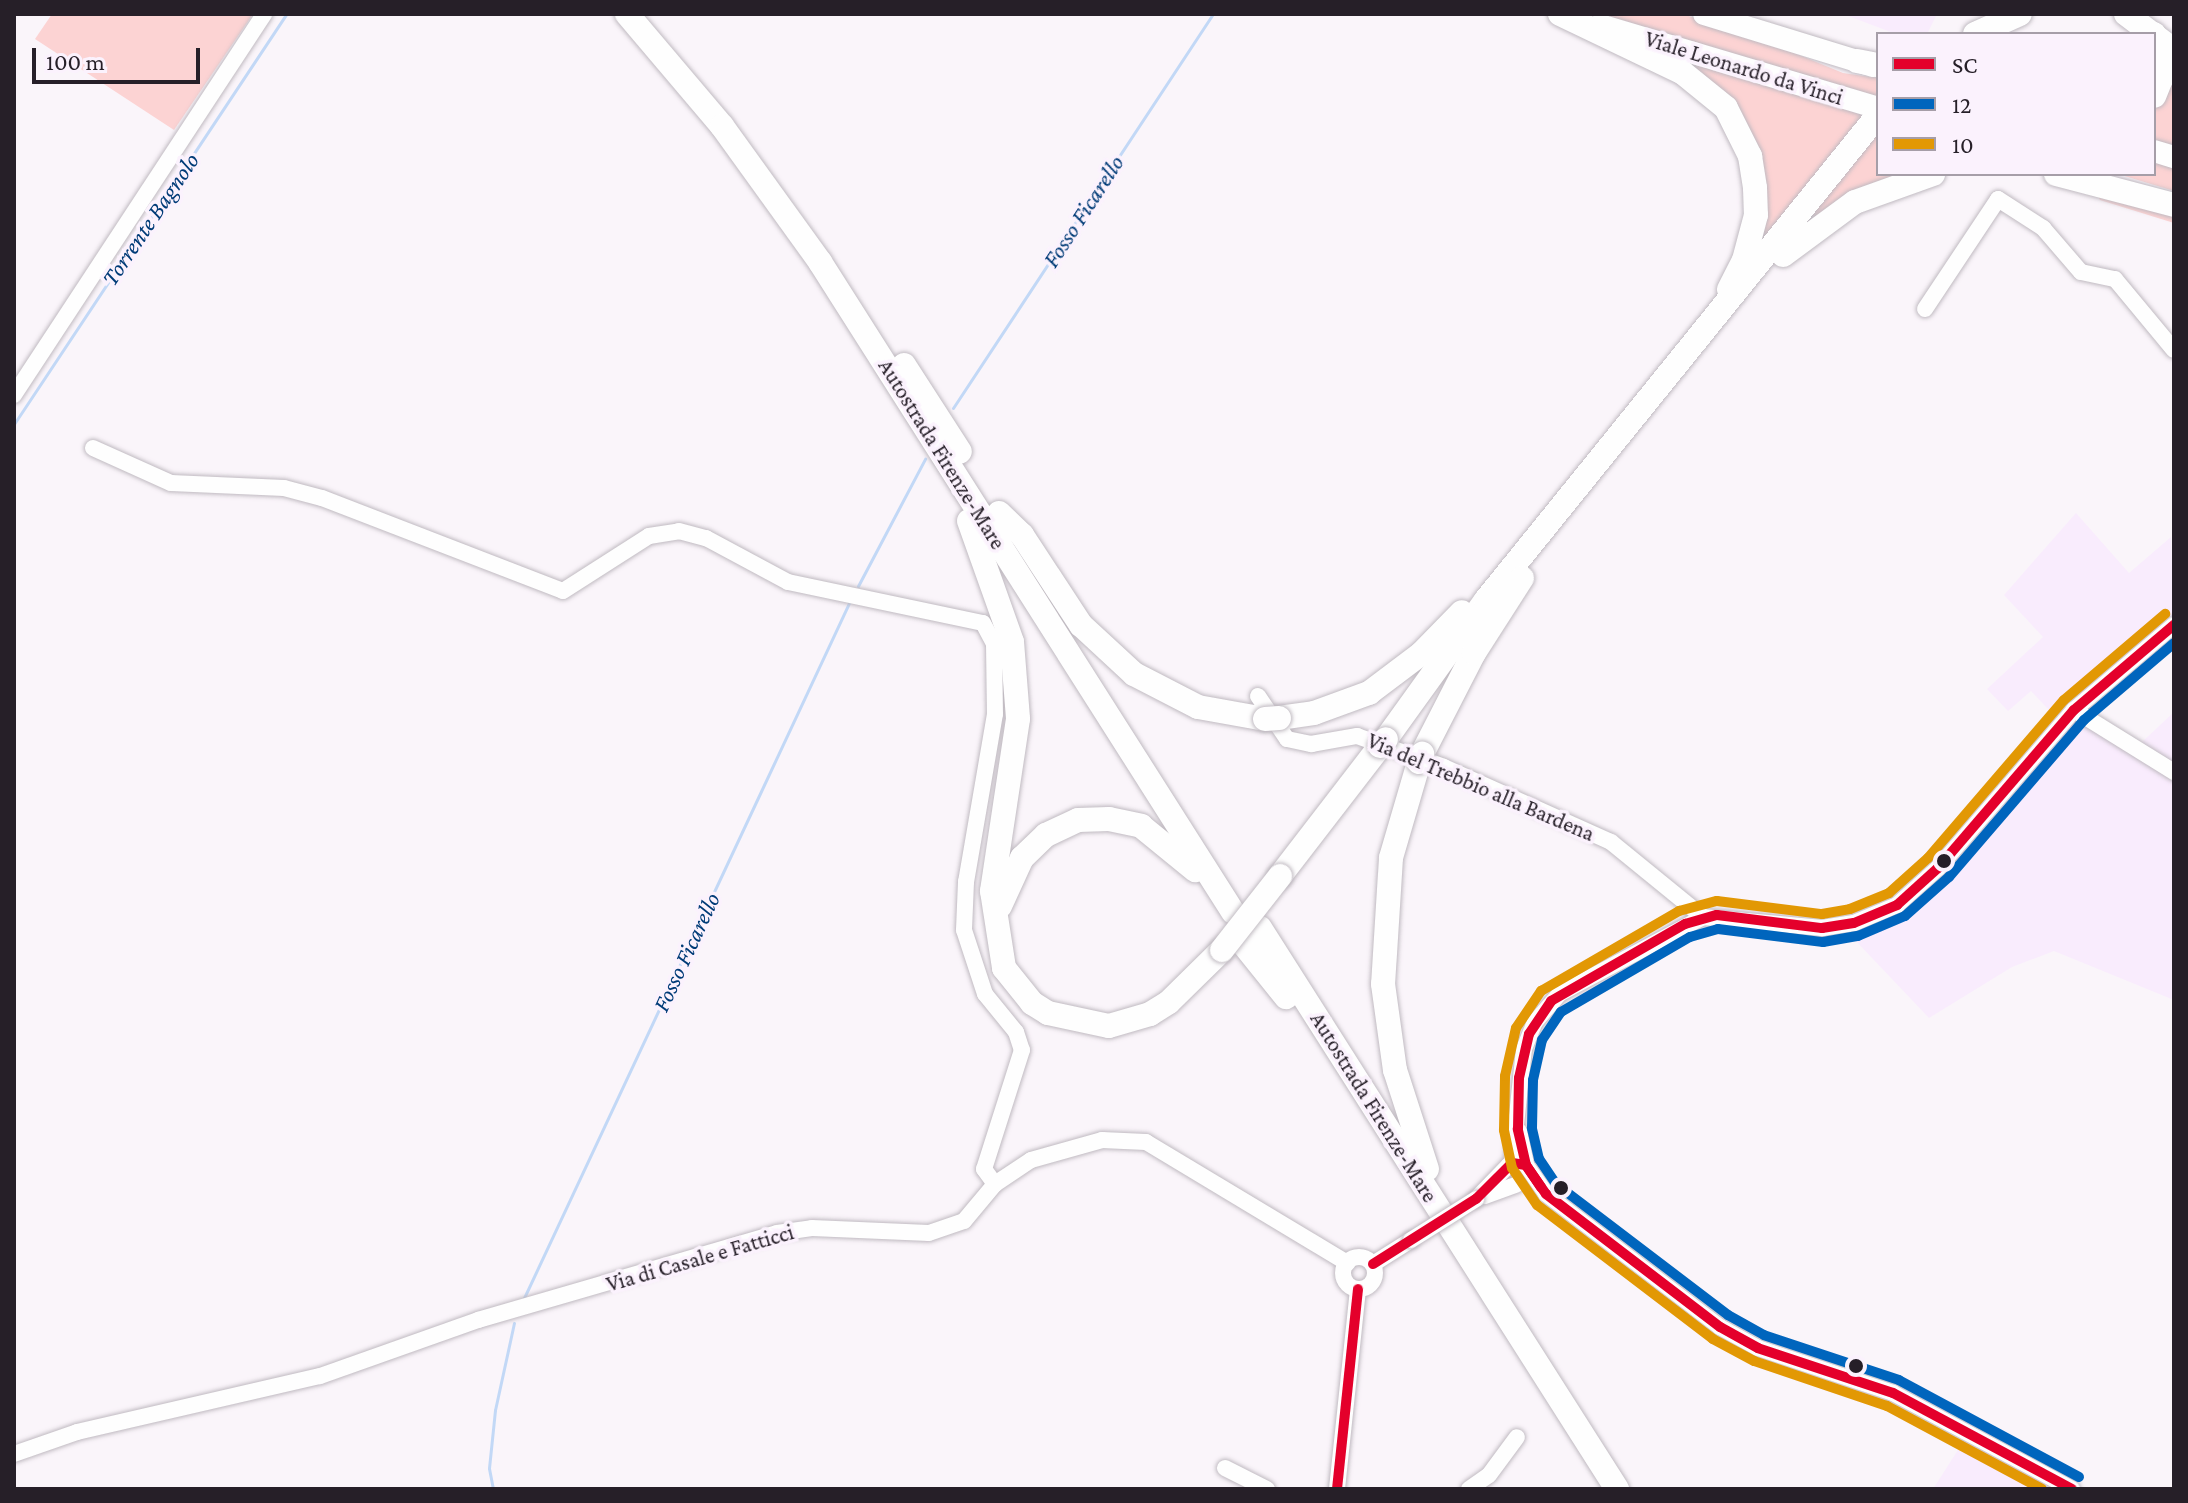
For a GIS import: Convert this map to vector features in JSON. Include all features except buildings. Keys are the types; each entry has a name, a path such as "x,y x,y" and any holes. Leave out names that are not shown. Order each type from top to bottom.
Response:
{"highway":[{"name":"Autostrada Firenze-Mare","path":"627,14 773,195 1234,911"},
{"name":"Autostrada Firenze-Mare","path":"650,14 728,108 813,223 999,513 1234,911"},
{"path":"1562,14 1683,73 1726,108 1741,134 1750,156 1756,215 1744,260 1706,334"},
{"path":"1980,32 2020,14"},
{"path":"2126,14 2153,32"},
{"path":"2156,35 2174,52"},
{"path":"2156,39 2162,54 2161,79 2156,91"},
{"path":"913,410 919,435 984,552 1012,642 1018,719 992,891 998,953 1032,1003 1067,1021 1109,1026 1150,1014 1244,940 1280,876 1383,743 1486,600 1550,527 1706,334 1871,123"},
{"path":"1706,334 1800,238 1876,191 1926,176"},
{"path":"2064,176 2174,203"},
{"path":"999,513 1022,535 1081,625 1134,674 1198,707 1267,711 1335,707 1383,684 1422,653 1550,527"},
{"path":"1468,1254 1410,1129 1384,1012 1386,886 1421,758 1466,667 1550,527"},
{"path":"998,953 1000,907 1012,875 1046,835 1078,820 1109,819 1141,826 1160,837 1234,911"},
{"name":"Autostrada Firenze-Mare","path":"1244,940 1468,1254 1617,1489"},
{"name":"Autostrada Firenze-Mare","path":"1244,940 1286,997 1597,1489"}],"main road":[{"name":"Viale Leonardo da Vinci","path":"1562,14 1876,107"},
{"name":"Viale Leonardo da Vinci","path":"1704,14 1871,65"},
{"path":"2100,176 2174,203"}],"street":[{"path":"14,395 264,14"},
{"path":"1925,309 1998,199 2043,228 2081,272 2115,279 2174,350"},
{"path":"93,448 171,483 313,495 563,591 629,546 649,536 679,531 706,538 788,582 983,623 994,644 995,714 966,882 964,930 985,994 1016,1032 1022,1050 984,1169 995,1184"},
{"path":"1518,1174 1524,1049 1544,1009 1569,988 1703,917 1822,928 1854,923 1897,905 1938,868 2074,710 2174,625"},
{"path":"2074,710 2174,772"},
{"name":"Via del Trebbio alla Bardena","path":"1267,711 1287,739 1311,744 1357,736 1444,767 1611,842 1703,917"},
{"name":"Via di Casale e Fatticci","path":"14,1454 77,1432 320,1376 478,1320 777,1233 812,1228 929,1233 964,1221 995,1184 1031,1160 1102,1140 1146,1142 1347,1263"},
{"path":"1518,1174 1720,1327 1758,1348 1893,1393 2072,1489"},
{"path":"1373,1264 1518,1174"},
{"path":"1358,1289 1344,1277 1347,1263 1360,1257 1373,1264"},
{"path":"1358,1289 1373,1281 1373,1264"},
{"path":"1337,1489 1358,1289"},
{"path":"1469,1489 1489,1475 1517,1437"},
{"path":"1225,1468 1267,1489"}],"shaded area":[{"path":"52,14 253,14 174,130 35,39"},
{"path":"1590,14 1682,14 1751,35 1843,73 1876,78 1876,100"},
{"path":"1843,14 1937,14 1928,32 1891,32"},
{"path":"2171,54 2174,58 2174,149 2156,144 2156,98"},
{"path":"1692,60 1876,115 1876,176 1907,176 1817,223 1813,214 1760,243 1766,198 1688,67"},
{"path":"2156,158 2174,163 2174,191 2125,176 2156,176"},
{"path":"2094,190 2174,212 2174,223 2100,200"},
{"path":"2076,513 2129,573 2171,537 2174,625 2062,724 2031,691 2008,711 1987,689 2043,637 2004,595"},
{"path":"2084,708 2141,743 2174,712 2174,1000 2054,951 2012,967 1929,1018 1854,939 1943,879"},
{"path":"1965,1439 2057,1489 1933,1489"}],"waterway":[{"name":"Torrente Bagnolo","path":"14,424 286,14"},
{"name":"Fosso Ficarello","path":"953,408 1213,14"},
{"name":"Fosso Ficarello","path":"858,586 925,459"},
{"name":"Fosso Ficarello","path":"523,1300 850,601"},
{"name":"Fosso Ficarello","path":"493,1489 489,1468 495,1410 514,1323"}],"transit line":[{"name":"10","path":"2042,1489 1887,1406 1754,1361 1713,1339 1537,1205 1512,1168 1504,1130 1505,1076 1516,1028 1541,991 1679,911 1717,901 1822,914 1850,909 1889,893 1928,858 2064,700 2165,614"},
{"name":"SC","path":"2072,1489 1893,1393 1758,1348 1720,1327 1546,1194 1526,1165 1518,1129 1519,1078 1529,1034 1551,1001 1685,924 1717,915 1822,928 1854,923 1897,905 1938,868 2074,710 2174,625"},
{"name":"12","path":"2079,1477 1899,1380 1764,1335 1728,1315 1556,1184 1539,1159 1532,1128 1533,1080 1542,1040 1561,1012 1690,937 1718,929 1823,942 1858,936 1905,916 1949,877 2084,720 2174,643"},
{"name":"SC","path":"1373,1264 1476,1199 1512,1163 1526,1165 1541,1187"},
{"name":"SC","path":"1337,1489 1358,1289"}]}
